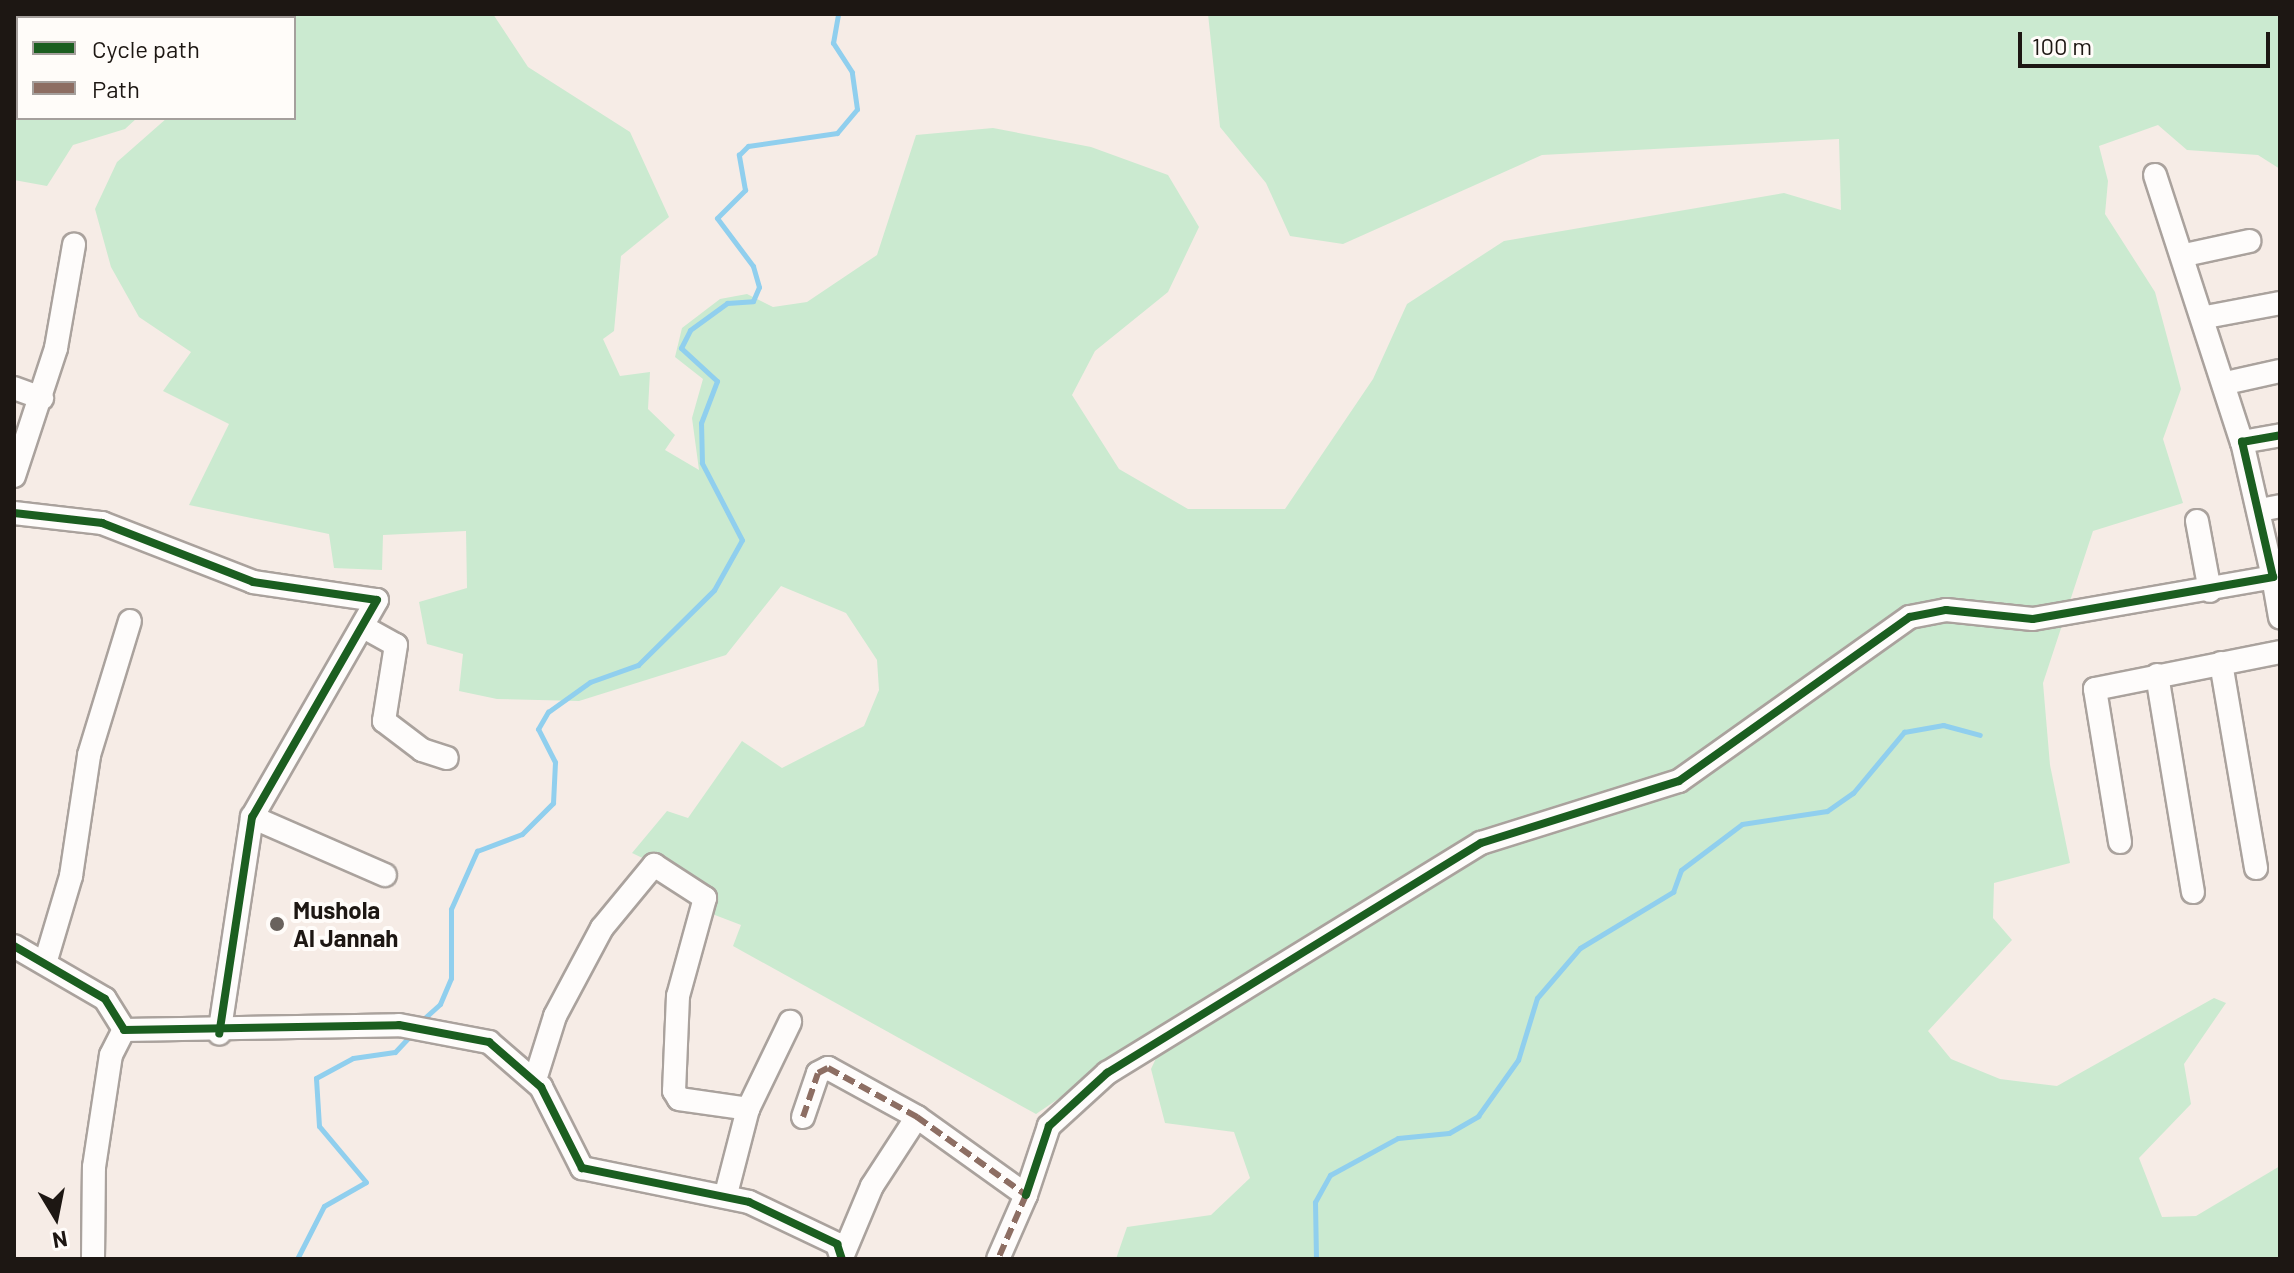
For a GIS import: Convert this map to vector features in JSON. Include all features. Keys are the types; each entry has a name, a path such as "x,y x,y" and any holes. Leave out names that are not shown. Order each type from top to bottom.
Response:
{"street":[{"path":"2155,175 2206,317 2242,442 2270,508 2273,577 2280,617"},
{"path":"2185,255 2250,241"},
{"path":"14,476 42,398 74,245"},
{"path":"2206,317 2280,303"},
{"path":"2226,383 2280,371"},
{"path":"14,388 42,398"},
{"path":"2242,442 2280,435"},
{"path":"14,513 102,523 253,582 371,595 376,608 367,629 252,817 219,1034"},
{"path":"2197,521 2210,591"},
{"path":"998,1259 1026,1195 1049,1126 1107,1073 1481,843 1679,781 1910,617 1946,610 2033,619 2210,591 2273,577"},
{"path":"46,960 71,876 89,755 130,621"},
{"path":"367,629 396,645 384,721 422,750 447,758"},
{"path":"2120,842 2095,689 2280,652"},
{"path":"2221,663 2256,868"},
{"path":"2157,675 2193,892"},
{"path":"252,817 385,875"},
{"path":"535,1080 555,1016 602,928 654,865 705,898 678,996 675,1096 748,1109"},
{"path":"14,946 46,960 105,999 124,1030"},
{"path":"726,1194 748,1109 790,1022"},
{"path":"124,1030 219,1034 399,1025 424,1026 489,1042 535,1080 582,1168 726,1194 837,1244 842,1257"},
{"path":"93,1259 94,1167 111,1055 124,1030"},
{"path":"803,1117 818,1073 828,1068 917,1117 1026,1195"},
{"path":"842,1257 872,1186 917,1117"}],"green space":[{"path":"24,14 208,14 114,16 22,16"},
{"path":"251,14 493,14 528,67 630,132 669,217 621,256 614,331 603,339 620,376 650,372 648,409 675,435 665,450 699,470 692,418 703,379 675,357 682,328 720,299 747,294 773,307 807,302 877,255 916,135 993,128 1091,147 1168,175 1199,227 1168,292 1095,351 1072,395 1119,469 1188,509 1285,509 1373,379 1407,304 1504,241 1784,193 1841,210 1839,139 1542,155 1343,244 1290,236 1266,183 1220,127 1208,14 2280,14 2280,169 2258,155 2187,150 2158,125 2099,146 2108,181 2105,214 2155,292 2181,389 2163,439 2183,503 2093,531 2043,683 2050,765 2070,863 1994,883 1993,918 2012,940 1928,1031 1951,1059 2000,1079 2057,1086 2214,998 2226,1003 2184,1064 2191,1104 2139,1158 2162,1217 2196,1216 2280,1166 2280,1259 1116,1259 1127,1227 1211,1215 1250,1178 1234,1132 1165,1123 1151,1069 1158,1054 1145,1040 1036,1114 733,946 741,925 707,912 714,892 632,853 667,811 688,818 742,741 782,768 864,726 879,690 877,660 846,613 781,586 726,655 579,701 497,699 459,691 463,654 427,644 419,602 467,588 466,531 383,535 382,570 334,568 329,534 189,505 229,424 163,391 191,352 139,317 111,267 95,209 117,162 165,120 296,120 296,16"},
{"path":"16,102 16,120 135,120 125,129 73,145 47,186 14,180"}],"waterway":[{"path":"419,1023 440,1004 451,978 451,909 477,851 522,834 553,803 555,762 538,729 548,712 590,682 638,665 714,590 742,540 702,463 701,423 717,381 681,348 690,330 727,303 753,301 759,287 753,266 717,218 745,190 739,155 748,146 837,133 857,109 852,72 833,43 838,14"},
{"path":"1316,1259 1315,1202 1330,1175 1398,1138 1449,1133 1478,1116 1518,1060 1537,998 1580,948 1673,892 1681,870 1742,824 1827,811 1853,793 1904,732 1943,725 1980,735"},
{"path":"297,1259 324,1206 366,1182 319,1126 316,1078 353,1058 395,1052 411,1035"}],"marked path":[{"path":"803,1117 818,1073 828,1068 917,1117 1026,1195 998,1259"}],"cycle path":[{"path":"1026,1195 1049,1126 1107,1073 1481,843 1679,781 1910,617 1946,610 2033,619 2273,577 2242,442 2280,435"},
{"path":"14,513 102,523 253,582 377,600 252,817 219,1034"},
{"path":"14,946 105,999 124,1030 399,1025 489,1042 541,1087 582,1168 749,1202 837,1244 842,1259"}],"place":[{"name":"Mushola Al Jannah","path":"277,924"}]}
